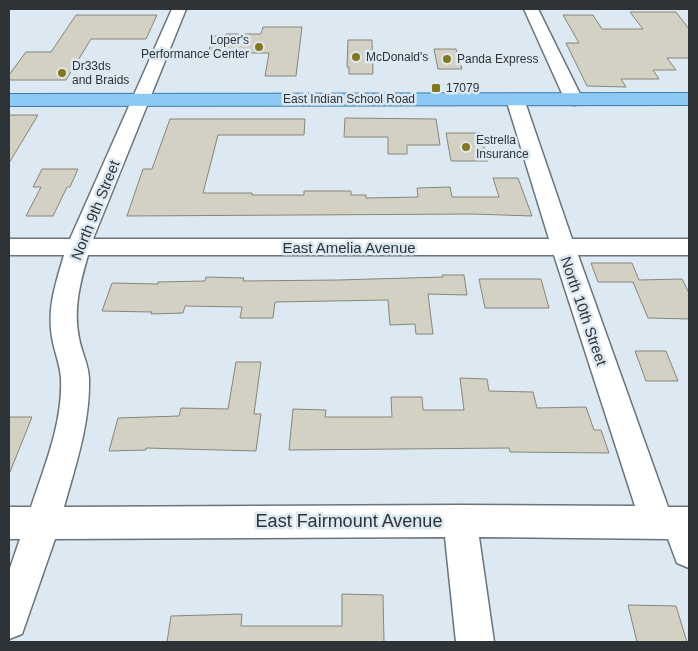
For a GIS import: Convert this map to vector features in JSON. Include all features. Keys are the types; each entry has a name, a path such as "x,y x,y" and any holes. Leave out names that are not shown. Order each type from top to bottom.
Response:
{"main road":[{"name":"East Indian School Road","path":"9,100 689,99"}],"street":[{"name":"North 9th Street","path":"9,621 43,523 71,430 75,377 65,337 64,296 78,247 179,9"},
{"path":"531,9 574,100"},
{"name":"North 10th Street","path":"516,99 563,247 679,530"},
{"name":"East Amelia Avenue","path":"9,247 689,247"},
{"path":"460,521 474,642"},
{"name":"East Fairmount Avenue","path":"9,523 460,521 679,530"}],"building":[{"path":"630,12 676,12 689,29 689,58 667,58 676,70 653,70 659,79 621,79 626,87 587,86 566,43 579,43 563,15 593,15 602,29 643,29"},
{"path":"76,15 157,15 146,39 91,39 66,80 9,80 9,75 26,52 51,52"},
{"path":"263,27 302,27 296,76 265,76 269,53 208,53 213,36 261,34"},
{"name":"McDonald's","path":"348,40 372,40 373,74 349,74 349,67 347,67"},
{"name":"Panda Express","path":"434,49 456,49 462,69 438,69"},
{"path":"9,115 38,115 9,163"},
{"path":"345,118 436,119 440,145 407,145 407,154 388,154 388,137 344,137"},
{"path":"170,119 305,119 304,135 218,135 203,193 304,195 304,191 351,191 351,195 366,195 366,198 418,197 417,188 450,187 452,197 499,197 493,178 518,178 532,216 472,214 127,216 143,169 152,169"},
{"name":"Estrella Insurance","path":"446,133 480,133 488,161 451,161"},
{"path":"42,169 78,169 53,216 26,216 41,187 33,187"},
{"path":"591,263 632,263 639,280 682,279 689,293 689,319 648,318 633,282 598,282"},
{"path":"442,275 464,275 467,295 428,294 433,334 416,334 415,324 390,325 388,300 275,302 273,318 240,318 242,307 185,306 183,313 151,314 152,312 102,311 112,283 158,284 158,282 205,281 206,277 244,278 243,281 443,277"},
{"path":"479,279 541,279 549,308 485,308"},
{"path":"635,351 666,351 678,381 646,381"},
{"path":"236,362 261,362 254,414 261,414 256,451 146,448 146,450 109,451 118,418 179,416 181,408 228,409"},
{"path":"460,378 487,379 489,391 533,392 537,408 586,407 594,430 601,430 609,453 510,452 509,448 289,450 293,409 326,410 325,417 392,417 391,397 422,397 423,410 464,410"},
{"path":"9,417 32,417 10,472 9,472"},
{"path":"342,594 383,595 384,642 167,642 171,616 242,614 241,626 342,626"},
{"path":"628,605 676,606 687,642 637,642"}],"place":[{"name":"Loper's Performance Center","path":"259,47"},
{"name":"McDonald's","path":"356,57"},
{"name":"Panda Express","path":"447,59"},
{"name":"Dr33ds and Braids","path":"62,73"},
{"name":"17079","path":"436,88"},
{"name":"Estrella Insurance","path":"466,147"}]}
